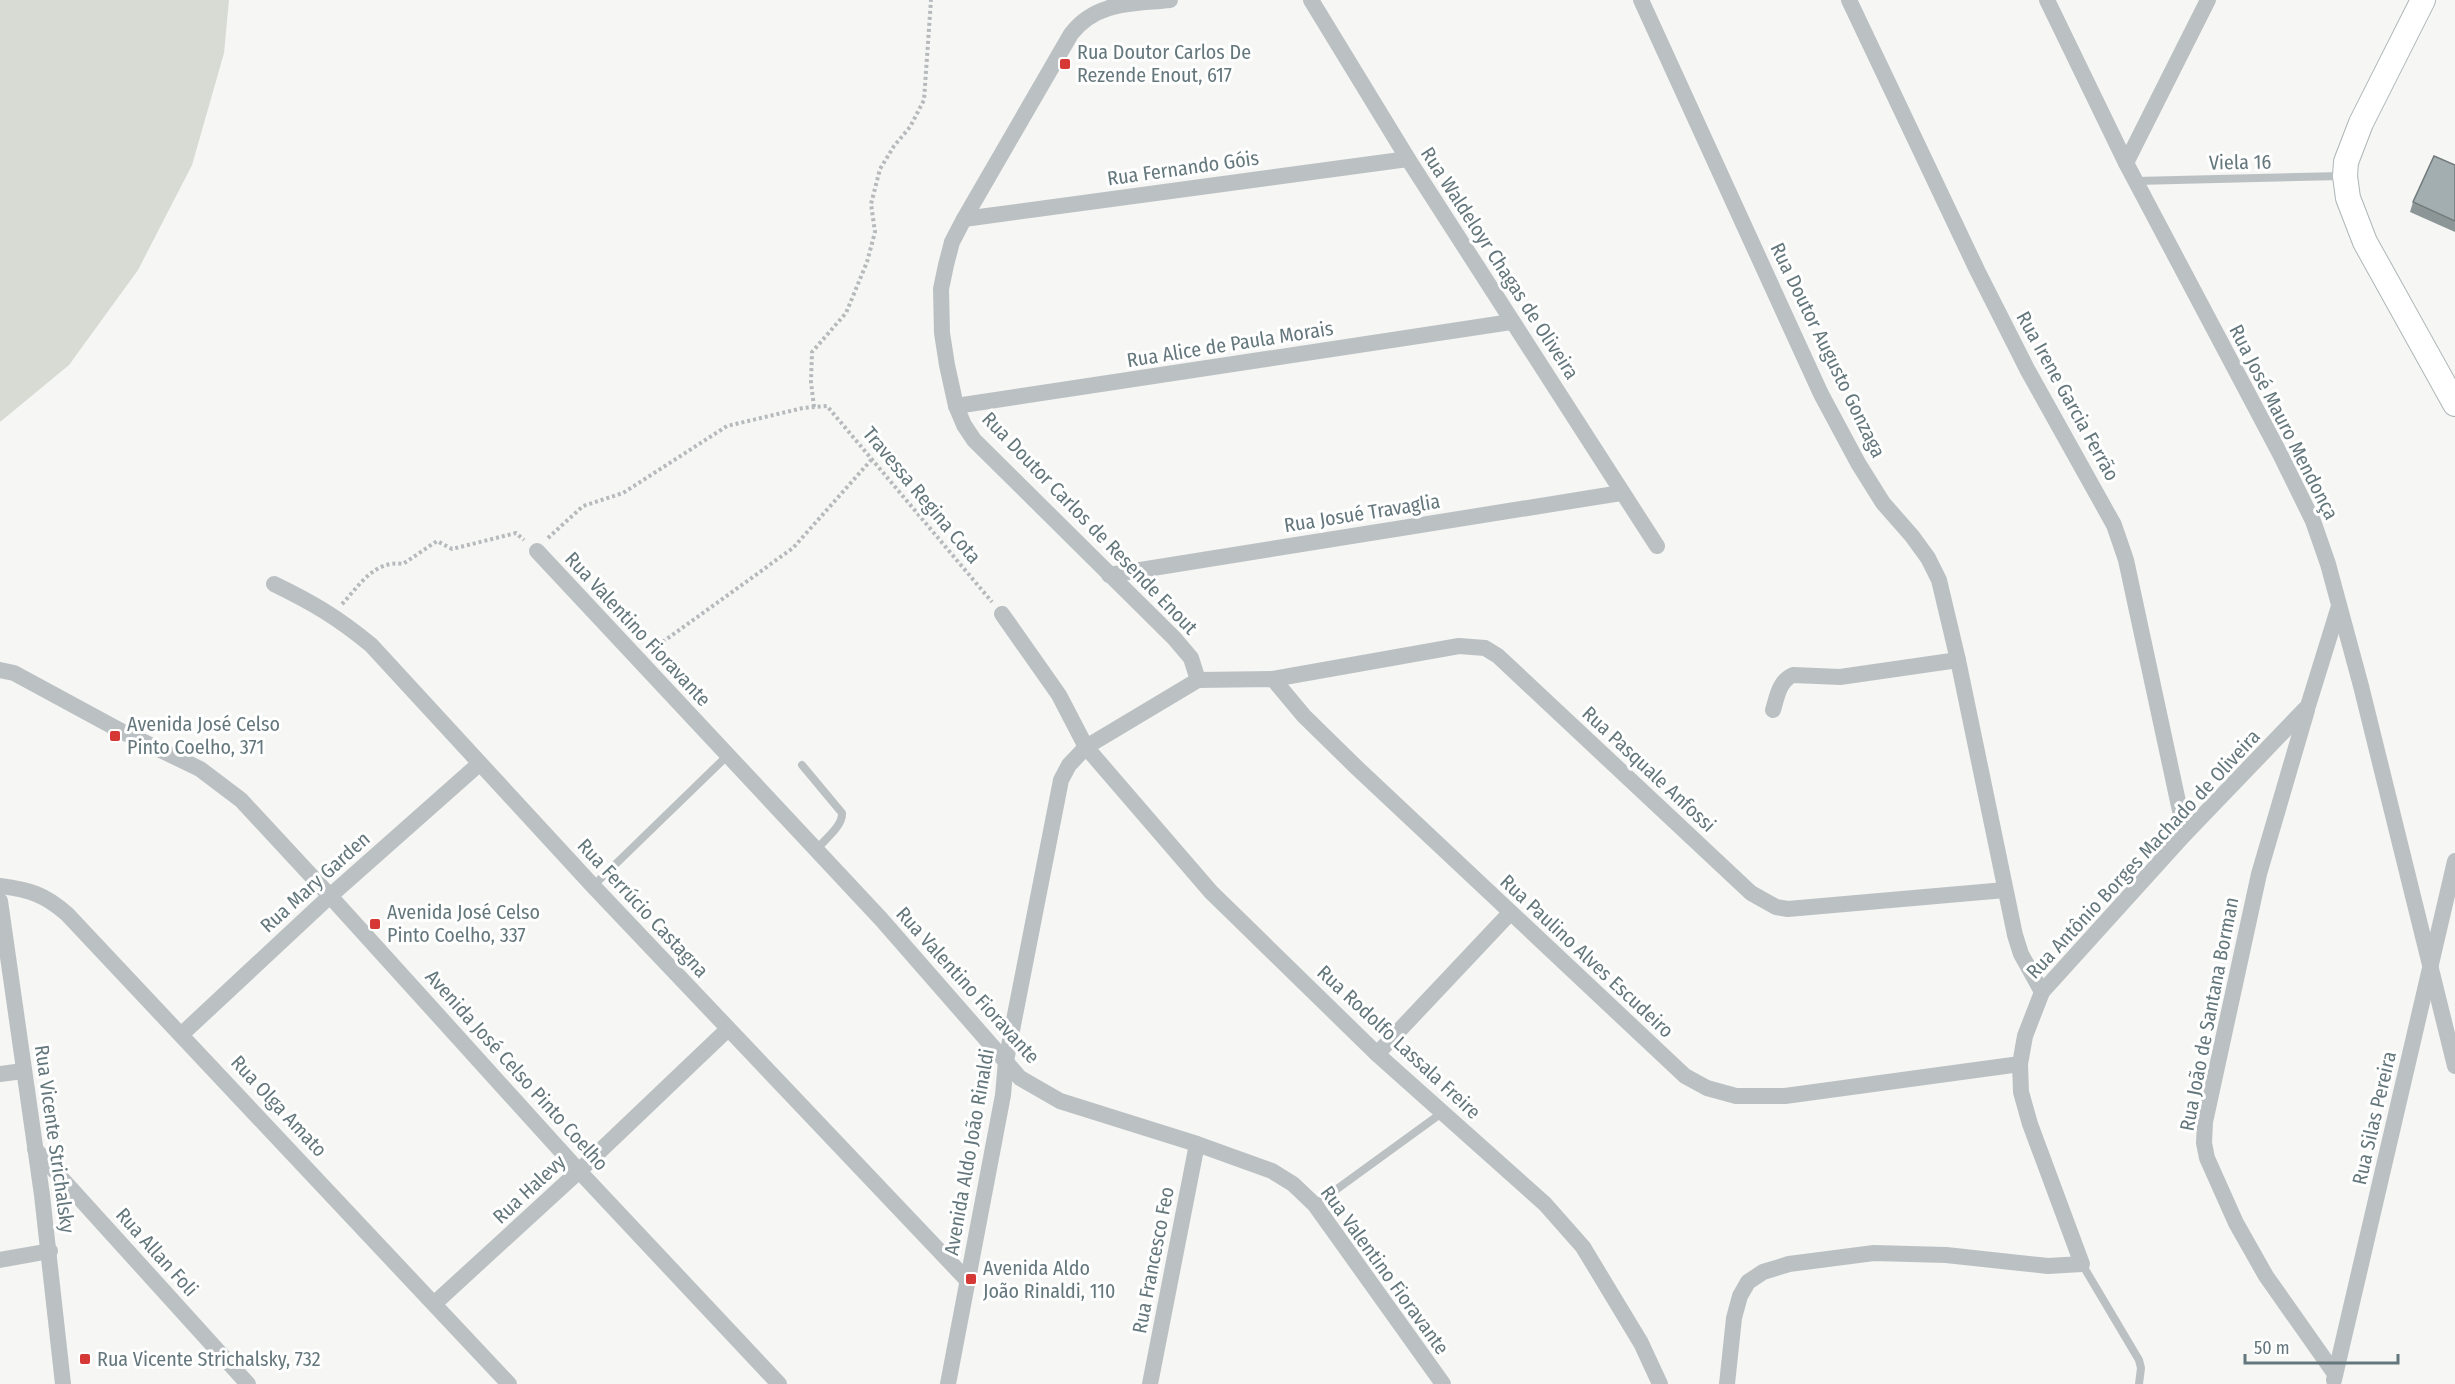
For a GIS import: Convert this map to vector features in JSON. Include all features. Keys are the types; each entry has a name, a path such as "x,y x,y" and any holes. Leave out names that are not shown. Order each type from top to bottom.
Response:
{"main road":[{"path":"2423,0 2361,123 2346,162 2345,176 2348,198 2365,242 2455,404"}],"street":[{"name":"Rua Doutor Carlos de Resende Enout","path":"1170,0 1112,6 1090,14 1079,23 952,242 941,289 942,333 956,406 964,425 974,440 1186,652 1198,680"},
{"name":"Rua Waldeloyr Chagas de Oliveira","path":"1311,0 1511,322 1657,546"},
{"name":"Rua Doutor Augusto Gonzaga","path":"1641,0 1821,394 1858,463 1883,502 1912,536 1939,580 1958,660 2005,890 2021,954 2042,992"},
{"name":"Rua Irene Garcia Ferrão","path":"1849,0 2017,350 2114,525 2126,560 2185,834"},
{"name":"Rua José Mauro Mendonça","path":"2047,0 2126,163 2298,488 2316,532 2361,686 2455,1066"},
{"path":"2126,163 2208,0"},
{"name":"Rua Fernando Góis","path":"964,219 1408,159"},
{"name":"Rua Alice de Paula Morais","path":"956,406 1511,322"},
{"name":"Rua Josué Travaglia","path":"1109,575 1621,492"},
{"name":"Rua Valentino Fioravante","path":"537,551 881,919 1020,1078 1060,1101 1197,1144 1272,1171 1293,1184 1314,1204 1443,1384"},
{"name":"Rua Ferrúcio Castagna","path":"274,584 333,615 371,645 593,886 967,1280"},
{"name":"Rua Antônio Borges Machado de Oliveira","path":"2082,1263 2030,1124 2021,1092 2020,1064 2025,1036 2042,992 2185,834 2308,706 2339,606"},
{"name":"Rua Rodolfo Lassala Freire","path":"1002,614 1059,695 1086,747 1211,892 1377,1054 1545,1204 1583,1247 1641,1343 1660,1384"},
{"name":"Rua Pasquale Anfossi","path":"1273,679 1459,646 1485,648 1506,663 1751,893 1776,908 1788,909 2005,890"},
{"path":"1773,710 1781,685 1786,678 1793,675 1840,677 1958,660"},
{"name":"Avenida José Celso Pinto Coelho","path":"0,670 14,673 31,681 121,731 200,770 220,782 240,800 330,896 579,1172 779,1384"},
{"path":"1198,680 1273,679"},
{"name":"Rua Paulino Alves Escudeiro","path":"1273,679 1304,716 1685,1076 1736,1096 1785,1096 2020,1064"},
{"name":"Avenida Aldo João Rinaldi","path":"948,1384 1003,1095 1006,1061 1055,801 1061,780 1069,765 1086,747 1198,680"},
{"name":"Rua João de Santana Borman","path":"2308,706 2259,874 2205,1122 2204,1143 2206,1158 2236,1223 2266,1276 2334,1379"},
{"name":"Rua Mary Garden","path":"182,1034 330,896 479,764"},
{"name":"Rua Silas Pereira","path":"2334,1379 2455,861"},
{"name":"Rua Olga Amato","path":"0,886 29,890 55,903 182,1034 509,1384"},
{"name":"Rua Vicente Strichalsky","path":"0,901 50,1251 63,1384"},
{"path":"1377,1054 1510,913"},
{"name":"Rua Halevy","path":"435,1303 579,1172 728,1029"},
{"path":"0,1074 23,1071"},
{"name":"Rua Francesco Feo","path":"1150,1384 1197,1144"},
{"name":"Rua Allan Foli","path":"35,1148 248,1384"},
{"path":"0,1260 50,1251"},
{"path":"1727,1384 1734,1318 1740,1296 1748,1282 1763,1272 1789,1264 1874,1253 1946,1255 2048,1266 2082,1263"}],"lane":[{"name":"Viela 16","path":"2136,181 2345,176"},
{"path":"593,886 727,756"},
{"path":"802,765 842,813 843,818 816,850"},
{"path":"1314,1204 1443,1112"},
{"path":"2082,1263 2139,1360 2141,1368 2139,1384"}],"path":[{"path":"333,615 375,568 390,562 403,564 437,541 452,549 516,533 537,551 583,506 623,493 727,426 814,407 811,382 812,352 846,313 867,262 875,232 871,204 880,169 894,146 910,128 924,99 931,0"},
{"name":"Travessa Regina Cota","path":"814,407 827,406 1002,614"},
{"path":"638,660 793,548 872,459"}],"shaded area":[{"path":"0,0 229,0 224,53 192,165 138,270 69,365 0,422"}],"building":[{"path":"2434,156 2455,165 2455,221 2413,202"}],"place":[{"name":"Rua Doutor Carlos De Rezende Enout, 617","path":"1065,64"},
{"name":"Avenida José Celso Pinto Coelho, 371","path":"115,736"},
{"name":"Avenida José Celso Pinto Coelho, 337","path":"375,924"},
{"name":"Avenida Aldo João Rinaldi, 110","path":"971,1279"},
{"name":"Rua Vicente Strichalsky, 732","path":"85,1359"}]}
